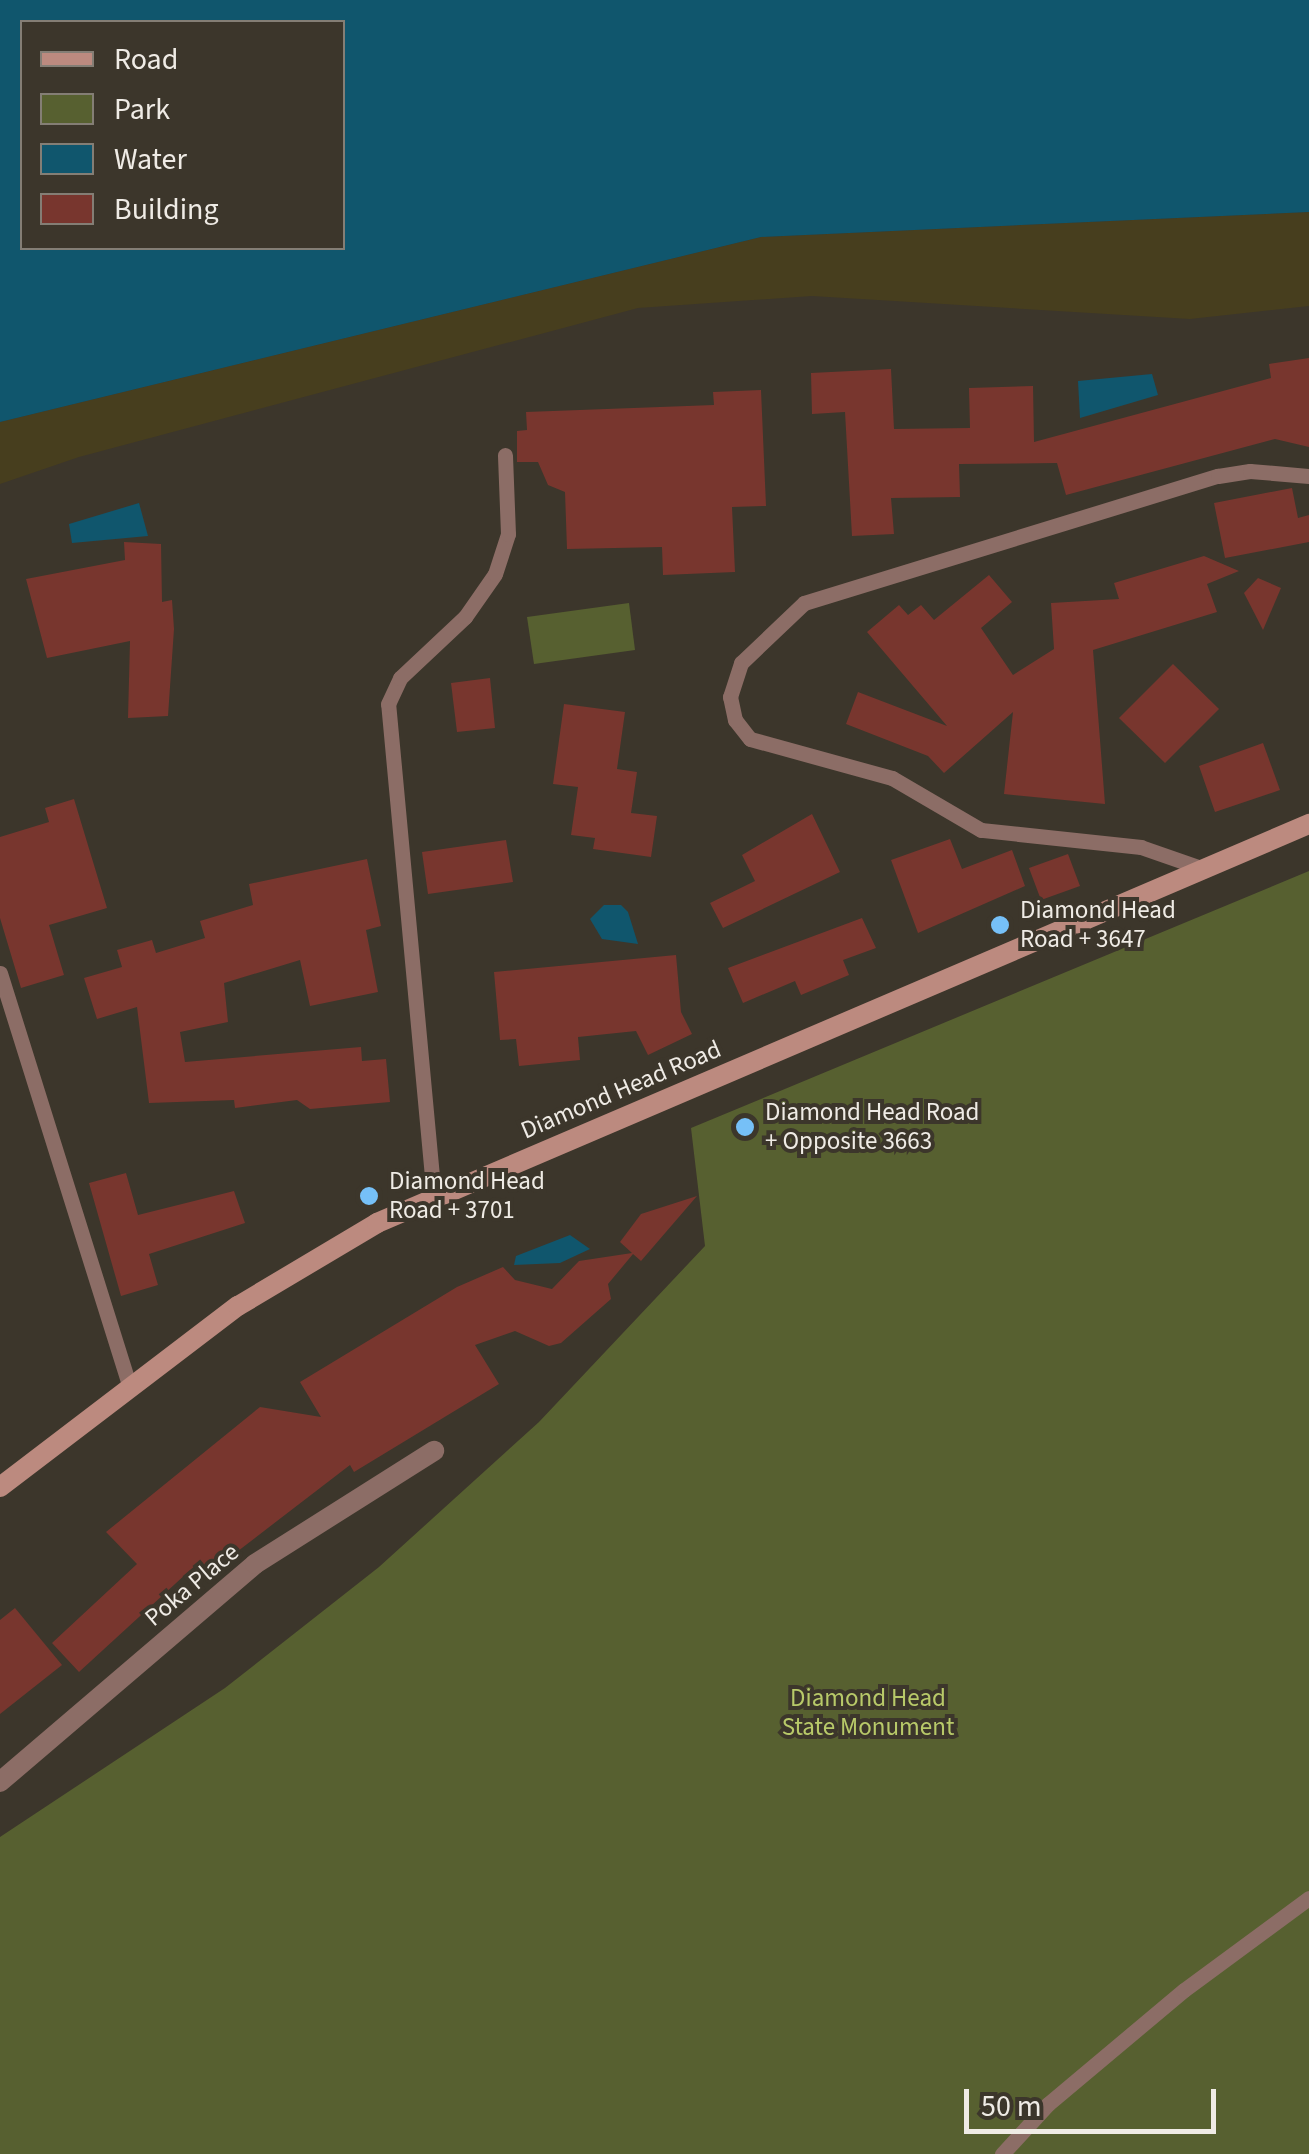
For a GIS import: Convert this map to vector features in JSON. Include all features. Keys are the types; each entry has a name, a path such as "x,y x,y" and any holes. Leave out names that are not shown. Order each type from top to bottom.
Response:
{"street":[{"name":"Diamond Head Road","path":"0,1487 284,1276 434,1198 1309,824"},
{"name":"Poka Place","path":"0,1782 256,1564 434,1451"}],"lane":[{"path":"434,1198 388,704 400,678 464,617 495,574 508,534 505,455"},
{"path":"1204,869 1140,846 981,830 892,778 750,739 734,720 730,697 741,663 804,603 1218,476 1250,471 1309,476"},
{"path":"0,973 130,1388"},
{"path":"1002,2154 1048,2104 1168,2002 1309,1898"}],"green space":[{"path":"629,603 635,650 534,664 527,617"},
{"name":"Diamond Head State Monument","path":"1309,871 1309,2154 0,2154 0,1837 225,1688 379,1567 539,1422 705,1246 691,1128"}],"sand":[{"path":"1309,212 1309,306 1190,319 812,296 638,308 79,457 0,484 0,422 761,237"}],"water":[{"path":"0,0 1309,0 1309,212 761,237 0,422"},
{"path":"1152,374 1158,395 1080,418 1078,381"},
{"path":"139,503 148,536 72,543 69,524"},
{"path":"604,905 621,905 628,912 638,944 602,939 590,919"},
{"path":"570,1235 590,1249 560,1263 514,1265 516,1256"}],"building":[{"path":"1309,358 1309,447 1275,439 1066,495 1057,463 959,464 960,497 891,498 894,534 852,536 845,412 812,414 811,373 891,369 894,429 970,428 969,388 1033,386 1034,442 1271,378 1269,364"},
{"path":"761,390 766,506 732,507 735,572 663,575 662,547 567,549 565,492 548,485 538,462 517,462 517,431 527,430 526,412 714,405 713,392"},
{"path":"1292,488 1298,518 1309,515 1309,542 1225,558 1214,503"},
{"path":"124,542 161,544 162,602 172,600 174,629 168,716 128,718 130,641 47,658 26,579 125,560"},
{"path":"1204,556 1239,571 1207,584 1217,612 1093,650 1105,804 1004,794 1013,712 944,773 928,756 846,724 858,692 947,726 867,632 899,605 908,615 921,605 934,620 989,575 1012,602 981,628 1013,675 1054,649 1051,603 1119,599 1114,583"},
{"path":"1258,578 1281,588 1263,630 1244,593"},
{"path":"1173,664 1219,709 1165,763 1119,718"},
{"path":"490,678 495,728 457,732 451,683"},
{"path":"564,704 625,712 617,769 637,772 631,813 657,816 651,857 593,849 595,838 571,835 578,787 553,784"},
{"path":"1263,743 1280,790 1215,812 1199,766"},
{"path":"74,799 107,908 49,925 64,975 21,988 0,918 0,837 49,822 45,808"},
{"path":"812,814 840,872 723,928 710,903 755,881 742,855"},
{"path":"950,839 962,869 1012,850 1025,886 918,933 891,860"},
{"path":"506,840 513,882 428,894 422,852"},
{"path":"1068,854 1080,886 1041,900 1029,868"},
{"path":"367,859 381,926 366,930 378,992 310,1006 300,960 224,983 228,1022 180,1032 185,1062 361,1047 362,1061 386,1059 390,1102 310,1109 297,1100 235,1108 234,1100 149,1103 137,1007 97,1019 84,978 122,967 117,950 152,940 156,953 205,938 200,921 253,905 249,884"},
{"path":"862,918 876,948 843,960 849,975 801,995 795,981 743,1003 728,968"},
{"path":"676,955 681,1012 692,1034 648,1055 636,1031 578,1037 580,1060 519,1066 516,1039 500,1040 494,972"},
{"path":"126,1173 138,1215 234,1191 245,1223 149,1254 158,1285 121,1296 89,1183"},
{"path":"697,1196 641,1261 633,1254 608,1284 611,1299 561,1343 549,1346 515,1331 475,1345 499,1384 354,1472 350,1465 208,1574 199,1562 79,1672 52,1643 137,1564 106,1532 260,1407 321,1417 300,1382 457,1287 503,1267 515,1280 552,1289 579,1261 632,1253 620,1242 641,1214"},
{"path":"15,1608 62,1665 0,1714 0,1620"}],"place":[{"name":"Diamond Head Road + 3647","path":"1000,925"},
{"name":"Diamond Head Road + Opposite 3663","path":"745,1127"},
{"name":"Diamond Head Road + 3701","path":"369,1196"}]}
